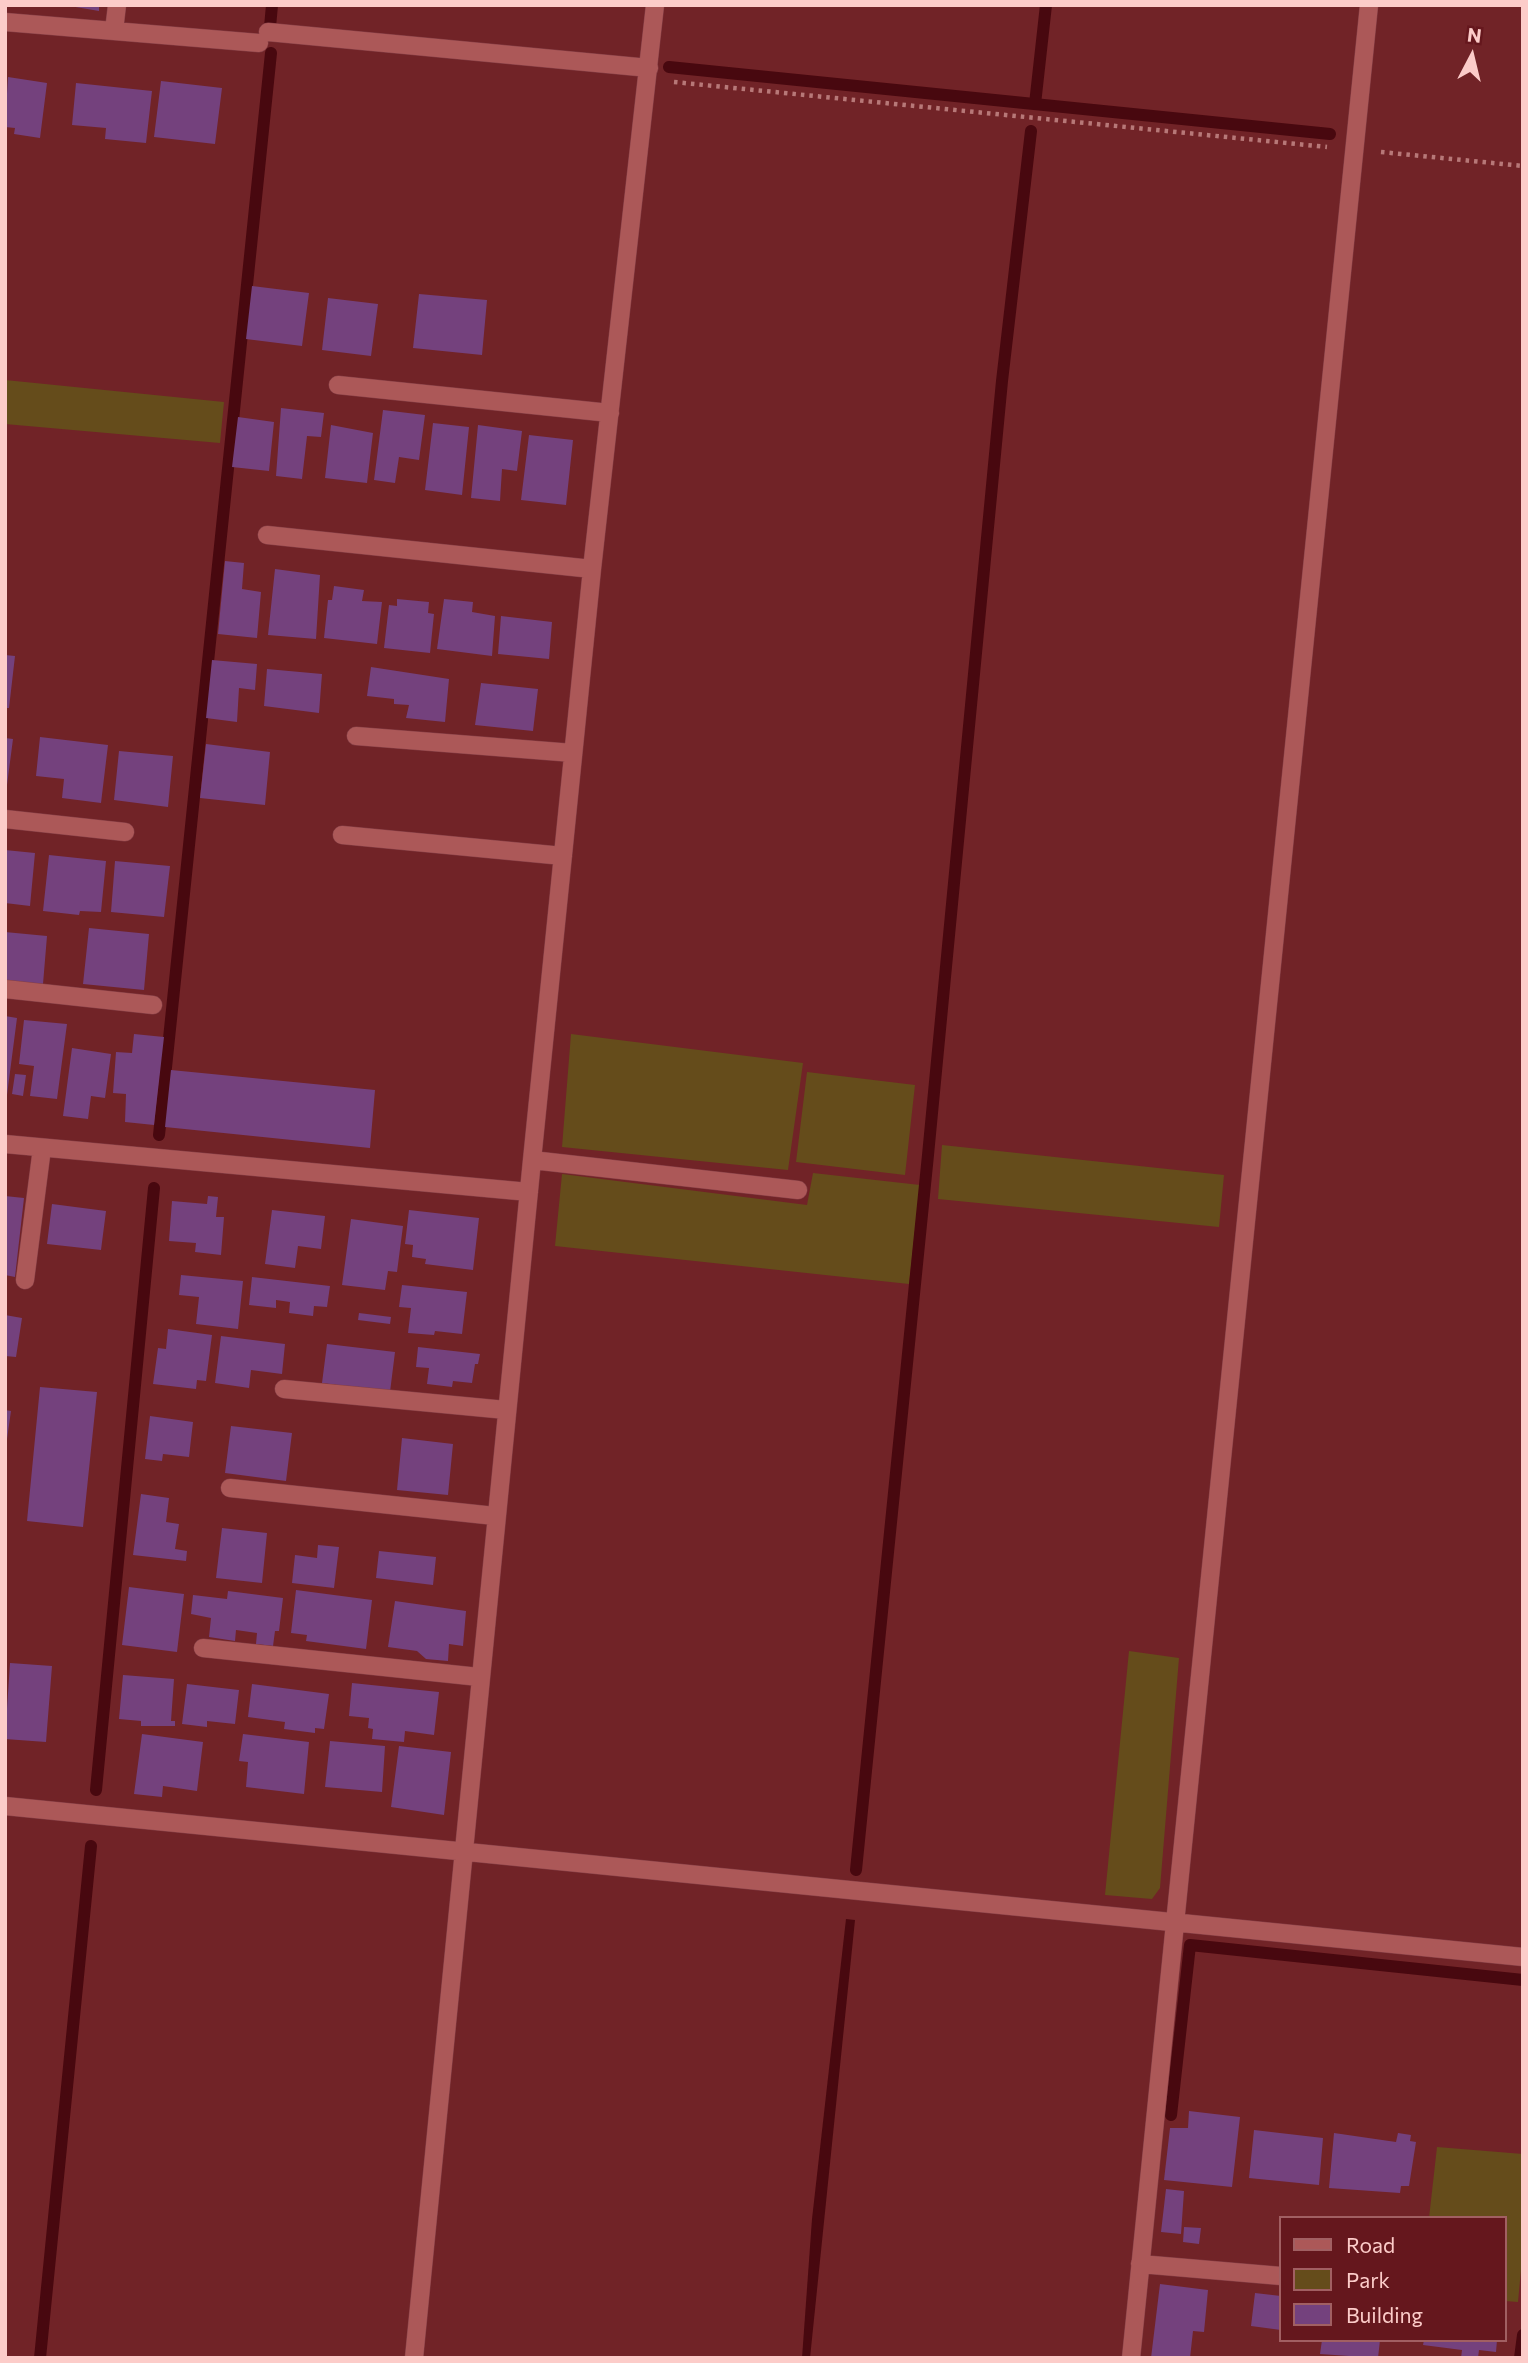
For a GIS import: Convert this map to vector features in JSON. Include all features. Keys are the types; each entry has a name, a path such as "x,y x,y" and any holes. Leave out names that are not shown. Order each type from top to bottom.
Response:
{"street":[{"path":"114,31 117,5"},
{"path":"414,2358 479,1677 573,753 655,5"},
{"path":"1131,2358 1369,5"},
{"path":"5,22 114,31 263,37 649,74"},
{"path":"338,385 610,413"},
{"path":"267,536 592,569"},
{"path":"356,736 573,753"},
{"path":"5,820 125,832"},
{"path":"342,835 563,856"},
{"path":"5,989 153,1005"},
{"path":"5,1144 529,1192"},
{"path":"25,1280 42,1148"},
{"path":"532,1160 798,1190"},
{"path":"284,1389 506,1410"},
{"path":"230,1488 495,1516"},
{"path":"203,1648 479,1677"},
{"path":"5,1806 1523,1957"},
{"path":"1140,2264 1280,2276"}],"path":[{"path":"649,74 1523,166"}],"green space":[{"path":"5,380 224,402 220,443 5,424"},
{"path":"571,1034 803,1063 788,1170 562,1147"},
{"path":"807,1072 915,1085 905,1175 796,1162"},
{"path":"942,1145 1224,1175 1219,1227 938,1199"},
{"path":"813,1173 920,1185 909,1284 555,1246 562,1174 807,1205"},
{"path":"1129,1651 1179,1658 1160,1888 1152,1899 1105,1895"},
{"path":"1437,2147 1523,2154 1523,2248 1518,2302 1507,2301 1507,2216 1429,2216"}],"shaded area":[{"path":"846,1919 855,1920 810,2358 802,2358 812,2219"}],"building":[{"path":"64,5 99,5 99,11"},
{"path":"8,77 47,83 40,138 14,134 15,128 5,127"},
{"path":"161,81 222,88 215,144 154,137"},
{"path":"76,83 152,91 146,143 105,139 106,128 72,125"},
{"path":"252,286 309,293 302,346 246,339"},
{"path":"419,294 487,300 482,355 413,348"},
{"path":"328,298 378,304 371,356 322,350"},
{"path":"281,408 324,413 321,437 307,436 302,479 276,476"},
{"path":"383,410 425,415 419,460 399,457 395,483 374,480"},
{"path":"238,417 274,422 269,471 232,467"},
{"path":"433,423 469,427 462,495 425,490"},
{"path":"331,425 373,433 367,483 325,478"},
{"path":"478,425 522,431 517,471 502,469 500,501 471,498"},
{"path":"529,435 573,440 566,505 521,500"},
{"path":"225,561 244,563 242,589 261,592 257,638 218,634"},
{"path":"275,569 320,575 316,639 268,635"},
{"path":"334,586 364,590 362,601 382,602 377,644 324,638 328,600 332,600"},
{"path":"397,599 429,602 428,613 434,614 430,653 384,648 389,605 397,606"},
{"path":"444,599 473,602 472,612 495,616 492,656 437,649"},
{"path":"501,616 552,622 549,659 498,654"},
{"path":"5,655 15,656 9,708 5,708"},
{"path":"212,660 257,664 255,690 239,688 237,722 206,718"},
{"path":"371,667 449,679 445,722 406,718 409,705 394,704 394,699 367,696"},
{"path":"267,669 322,674 319,713 264,706"},
{"path":"481,683 538,689 533,731 475,725"},
{"path":"40,737 108,745 101,803 62,798 64,779 36,776"},
{"path":"5,738 13,739 7,785 5,785"},
{"path":"206,744 270,752 265,805 200,798"},
{"path":"119,751 173,756 168,807 114,800"},
{"path":"5,850 35,853 30,906 5,903"},
{"path":"49,855 106,861 101,912 80,911 79,915 43,911"},
{"path":"115,861 170,866 164,917 111,912"},
{"path":"89,928 149,934 144,990 83,984"},
{"path":"5,932 47,936 43,984 5,982"},
{"path":"5,1016 17,1018 7,1095 5,1095"},
{"path":"24,1020 67,1024 57,1099 30,1096 34,1066 19,1064"},
{"path":"134,1034 164,1037 154,1125 125,1122 126,1094 113,1093 116,1052 132,1053"},
{"path":"72,1048 111,1054 105,1098 91,1096 88,1119 63,1116"},
{"path":"171,1070 375,1090 370,1148 165,1127"},
{"path":"15,1074 26,1075 23,1096 12,1094"},
{"path":"5,1196 24,1198 15,1277 5,1275"},
{"path":"208,1196 218,1197 216,1217 224,1217 221,1255 195,1252 196,1243 169,1241 172,1201 207,1204"},
{"path":"52,1204 106,1211 101,1250 47,1244"},
{"path":"272,1210 325,1216 321,1249 298,1246 295,1268 265,1264"},
{"path":"409,1210 479,1218 473,1270 425,1264 426,1259 412,1257 413,1245 405,1244"},
{"path":"351,1219 403,1226 397,1272 388,1271 385,1290 342,1285"},
{"path":"181,1275 243,1281 238,1329 196,1324 199,1297 179,1295"},
{"path":"252,1277 330,1286 327,1307 314,1306 313,1316 289,1313 290,1302 276,1300 276,1308 249,1305"},
{"path":"402,1285 467,1292 462,1334 435,1331 434,1335 408,1333 411,1308 399,1307"},
{"path":"359,1313 391,1317 390,1324 358,1320"},
{"path":"5,1315 22,1318 16,1357 5,1356"},
{"path":"168,1329 212,1335 206,1381 197,1380 196,1389 153,1384 158,1348 166,1349"},
{"path":"221,1336 285,1344 282,1374 251,1370 249,1388 215,1383"},
{"path":"327,1344 395,1352 390,1392 322,1383"},
{"path":"418,1347 480,1354 478,1364 475,1364 472,1383 453,1381 452,1387 427,1384 429,1368 416,1367"},
{"path":"40,1387 97,1392 83,1527 27,1521"},
{"path":"5,1410 11,1411 7,1439 5,1439"},
{"path":"150,1416 193,1422 189,1457 163,1454 162,1461 145,1459"},
{"path":"231,1426 292,1433 286,1481 225,1473"},
{"path":"402,1438 453,1444 448,1495 397,1490"},
{"path":"141,1494 169,1498 166,1522 179,1524 175,1549 187,1551 186,1561 133,1555"},
{"path":"222,1528 267,1533 262,1583 216,1578"},
{"path":"318,1545 339,1547 334,1588 292,1583 295,1555 317,1558"},
{"path":"379,1551 436,1557 433,1585 376,1578"},
{"path":"129,1587 184,1594 177,1652 122,1645"},
{"path":"296,1590 372,1600 366,1649 306,1641 307,1635 291,1633"},
{"path":"228,1591 283,1598 279,1631 275,1631 273,1646 256,1644 257,1633 236,1630 235,1641 209,1637 211,1618 191,1614 193,1595 227,1599"},
{"path":"395,1601 466,1611 463,1646 449,1644 448,1661 426,1659 417,1651 388,1647"},
{"path":"10,1663 52,1666 46,1742 5,1739"},
{"path":"123,1675 174,1679 171,1721 175,1721 175,1726 141,1726 141,1721 119,1719"},
{"path":"352,1683 439,1692 434,1735 405,1731 404,1742 372,1739 373,1729 368,1728 369,1718 349,1716"},
{"path":"187,1684 239,1690 235,1724 207,1721 207,1727 182,1724"},
{"path":"252,1684 329,1694 324,1729 315,1728 315,1733 284,1729 285,1722 248,1717"},
{"path":"142,1734 203,1742 197,1791 163,1786 162,1797 134,1794"},
{"path":"243,1734 309,1742 304,1794 246,1787 248,1762 239,1761"},
{"path":"330,1741 385,1746 382,1792 325,1787"},
{"path":"399,1746 451,1752 444,1815 391,1807"},
{"path":"1189,2111 1240,2117 1232,2187 1164,2180 1170,2128 1188,2128"},
{"path":"1254,2130 1323,2138 1319,2185 1249,2178"},
{"path":"1334,2133 1396,2142 1398,2133 1411,2135 1410,2141 1416,2142 1409,2186 1401,2186 1400,2193 1329,2188"},
{"path":"1166,2189 1184,2191 1181,2234 1161,2232"},
{"path":"1184,2227 1201,2228 1199,2244 1183,2242"},
{"path":"1160,2284 1208,2290 1204,2332 1193,2331 1190,2358 1151,2358"},
{"path":"1255,2293 1280,2296 1280,2330 1251,2326"},
{"path":"1322,2342 1380,2342 1378,2358 1320,2354"},
{"path":"1424,2342 1497,2342 1496,2352 1479,2350 1478,2358 1461,2358 1462,2350 1423,2345"}],"waterway":[{"path":"270,27 272,5"},
{"path":"1035,104 1046,5"},
{"path":"159,1135 271,53"},
{"path":"669,67 1330,134"},
{"path":"856,1870 1002,381 1031,131"},
{"path":"96,1790 154,1188"},
{"path":"40,2358 91,1846"},
{"path":"1171,2115 1190,1945 1523,1980"},
{"path":"1520,2358 1523,2335"}]}
